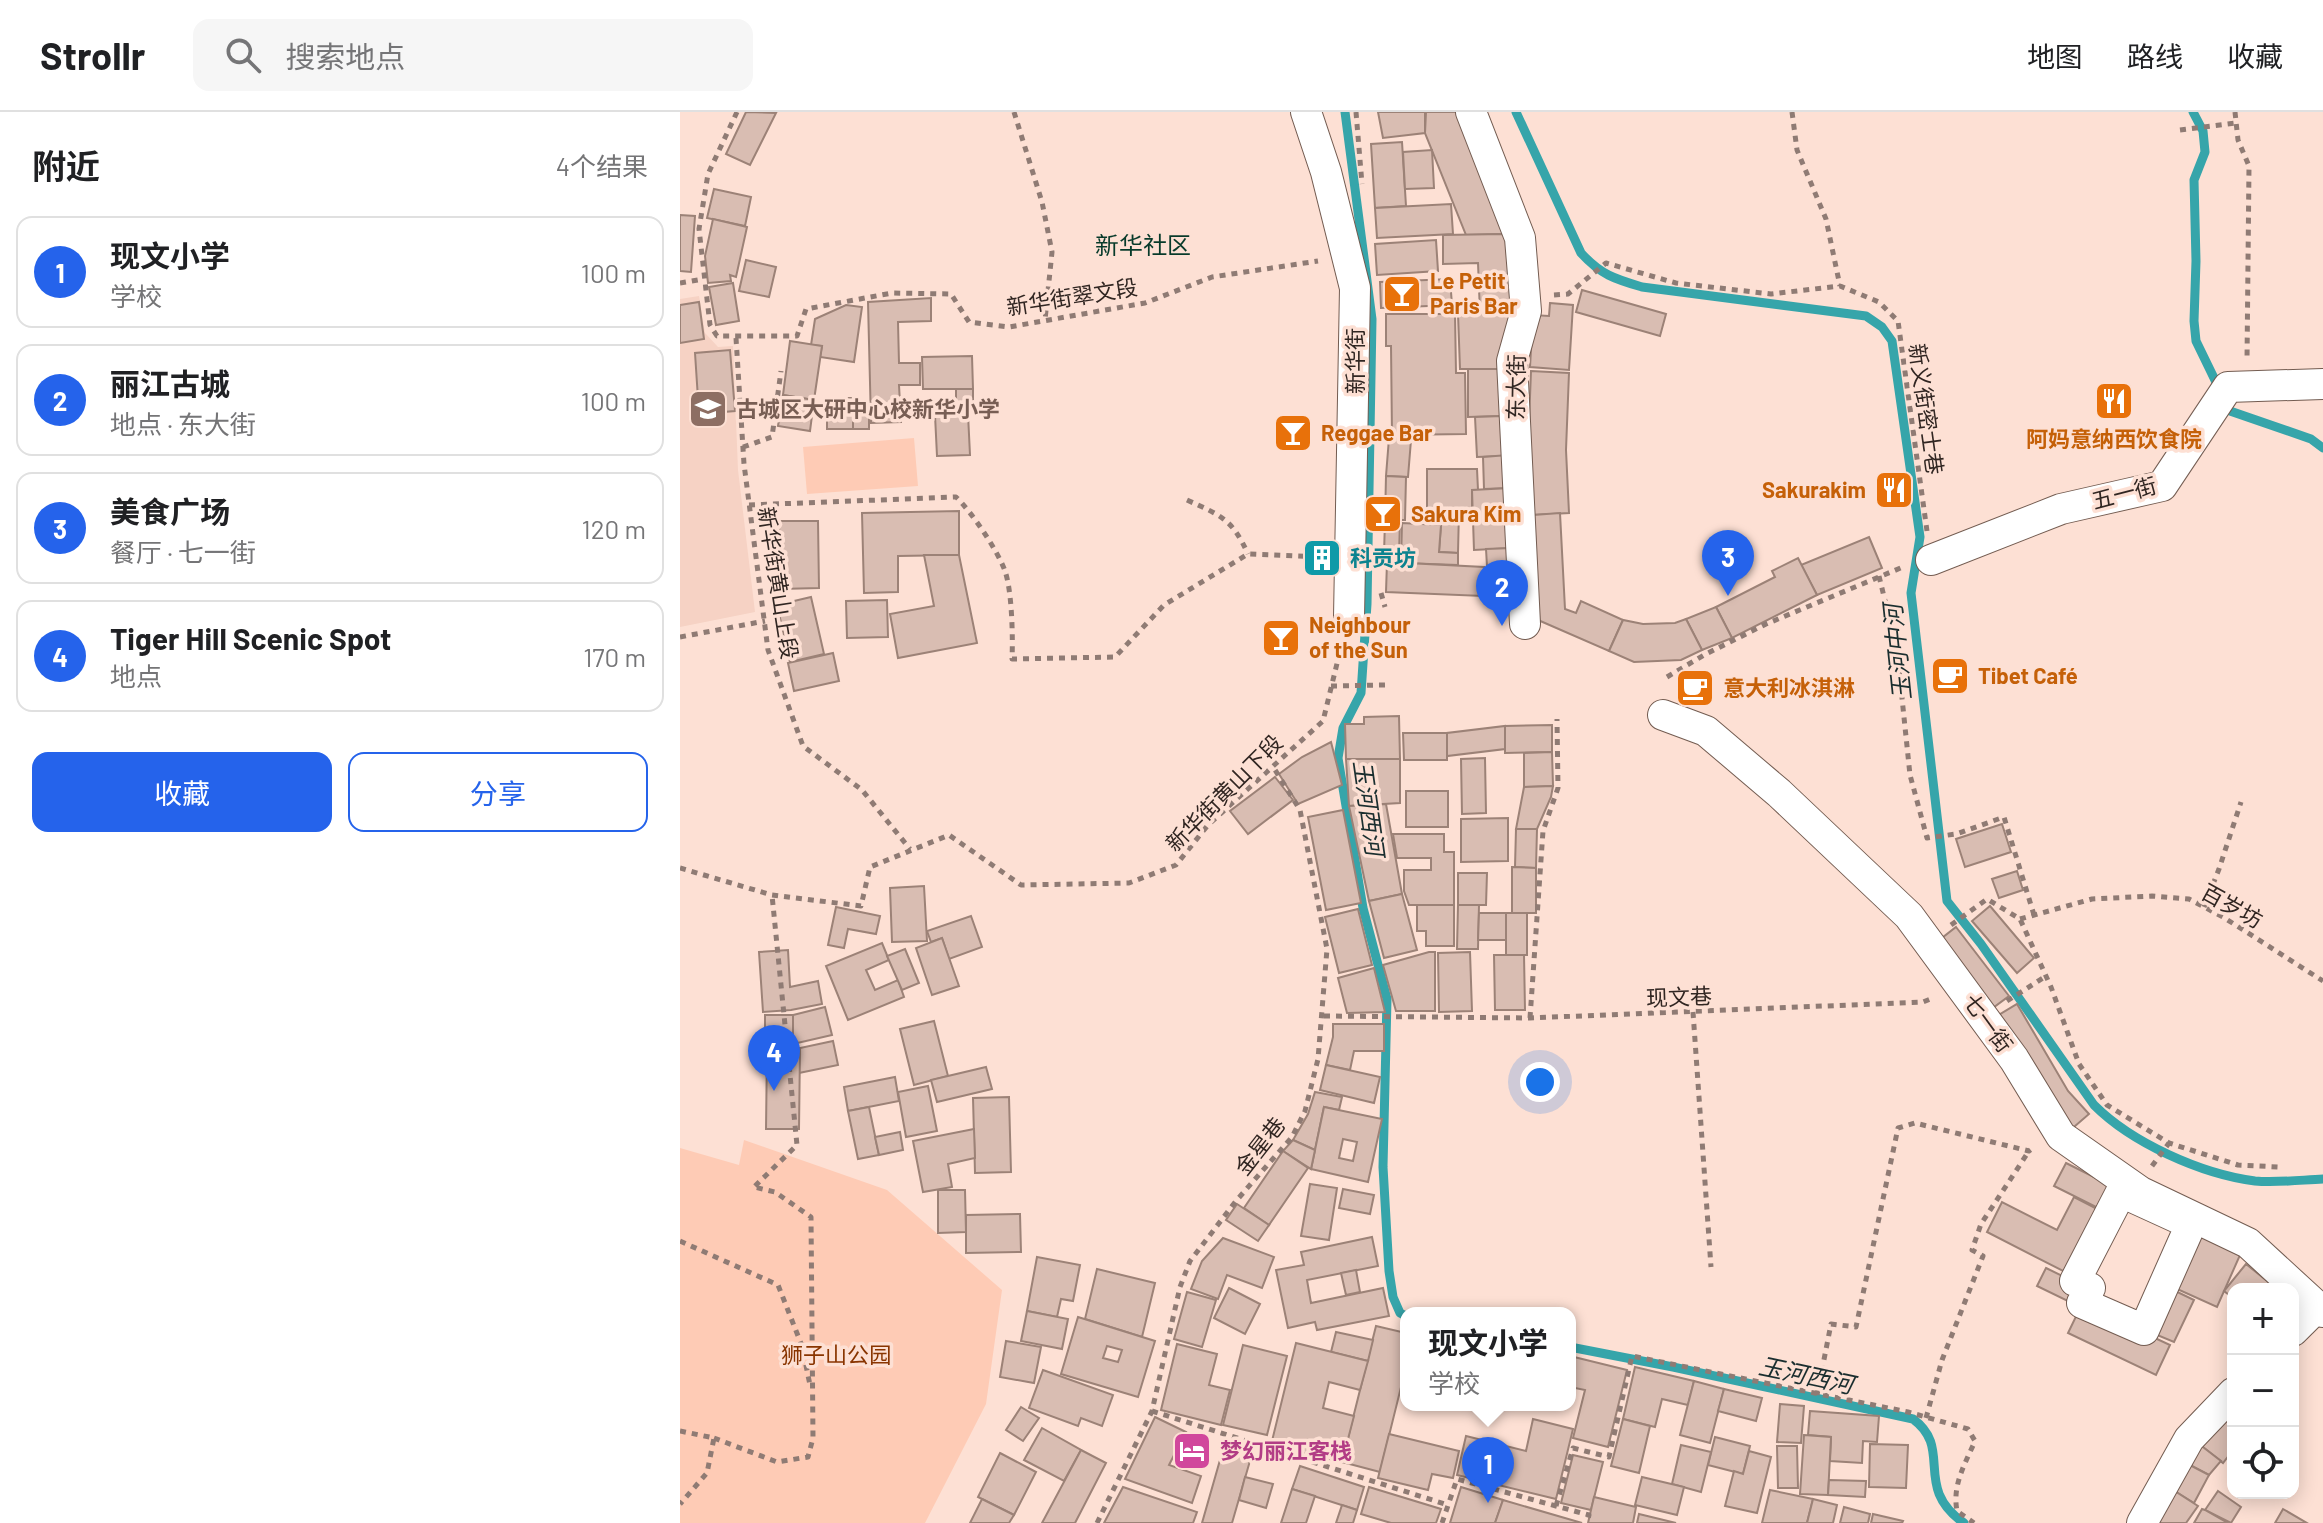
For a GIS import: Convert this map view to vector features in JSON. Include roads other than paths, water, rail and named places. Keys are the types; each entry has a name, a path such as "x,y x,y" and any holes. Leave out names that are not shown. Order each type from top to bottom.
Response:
{"street":[{"name":"新华街","path":"1306,112 1326,172 1355,288 1349,617"},
{"name":"东大街","path":"1471,112 1520,238 1526,311 1512,361 1525,624"},
{"name":"五一街","path":"1931,560 2061,509 2162,486 2231,392 2323,384"},
{"name":"七一街","path":"1663,715 1706,731 1779,793 1909,916 2014,1059 2058,1130 2072,1143 2141,1192 2248,1243 2319,1310"},
{"path":"2121,1192 2191,1224 2144,1330 2082,1303 2090,1288 2075,1281 2121,1192"},
{"path":"2299,1326 2319,1310"},
{"path":"2142,1523 2189,1439 2227,1399"}],"waterway":[{"name":"玉河西河","path":"1345,112 1372,319 1367,604 1361,693 1343,728 1338,758 1363,908 1387,999 1383,1167 1389,1271 1393,1297 1400,1313"},
{"name":"玉河中河","path":"1516,112 1581,253 1602,271 1642,287 1866,316 1882,327 1892,341 1920,537 1911,593 1947,901 1981,944 2094,1105 2110,1119 2168,1155 2212,1172 2255,1181 2323,1179"},
{"path":"2193,112 2203,131 2205,152 2194,180 2196,341 2230,411 2311,439 2323,448"},
{"name":"玉河西河","path":"1576,1348 1913,1419 1931,1443 1940,1496 1964,1523"}],"place":[{"name":"Le Petit Paris Bar","path":"1402,294"},
{"name":"阿妈意纳西饮食院","path":"2114,401"},
{"name":"古城区大研中心校新华小学","path":"708,409"},
{"name":"Reggae Bar","path":"1293,433"},
{"name":"Sakurakim","path":"1894,490"},
{"name":"Sakura Kim","path":"1383,514"},
{"name":"科贡坊","path":"1322,558"},
{"name":"美食广场","path":"1728,596"},
{"name":"丽江古城","path":"1502,626"},
{"name":"Neighbour of the Sun","path":"1281,638"},
{"name":"Tibet Café","path":"1950,676"},
{"name":"意大利冰淇淋","path":"1695,688"},
{"name":"Tiger Hill Scenic Spot","path":"774,1091"},
{"name":"梦幻丽江客栈","path":"1192,1451"},
{"name":"现文小学","path":"1488,1503"}],"district":[{"name":"新华社区","path":"1143,246"}],"park label":[{"name":"狮子山公园","path":"836,1355"}]}
